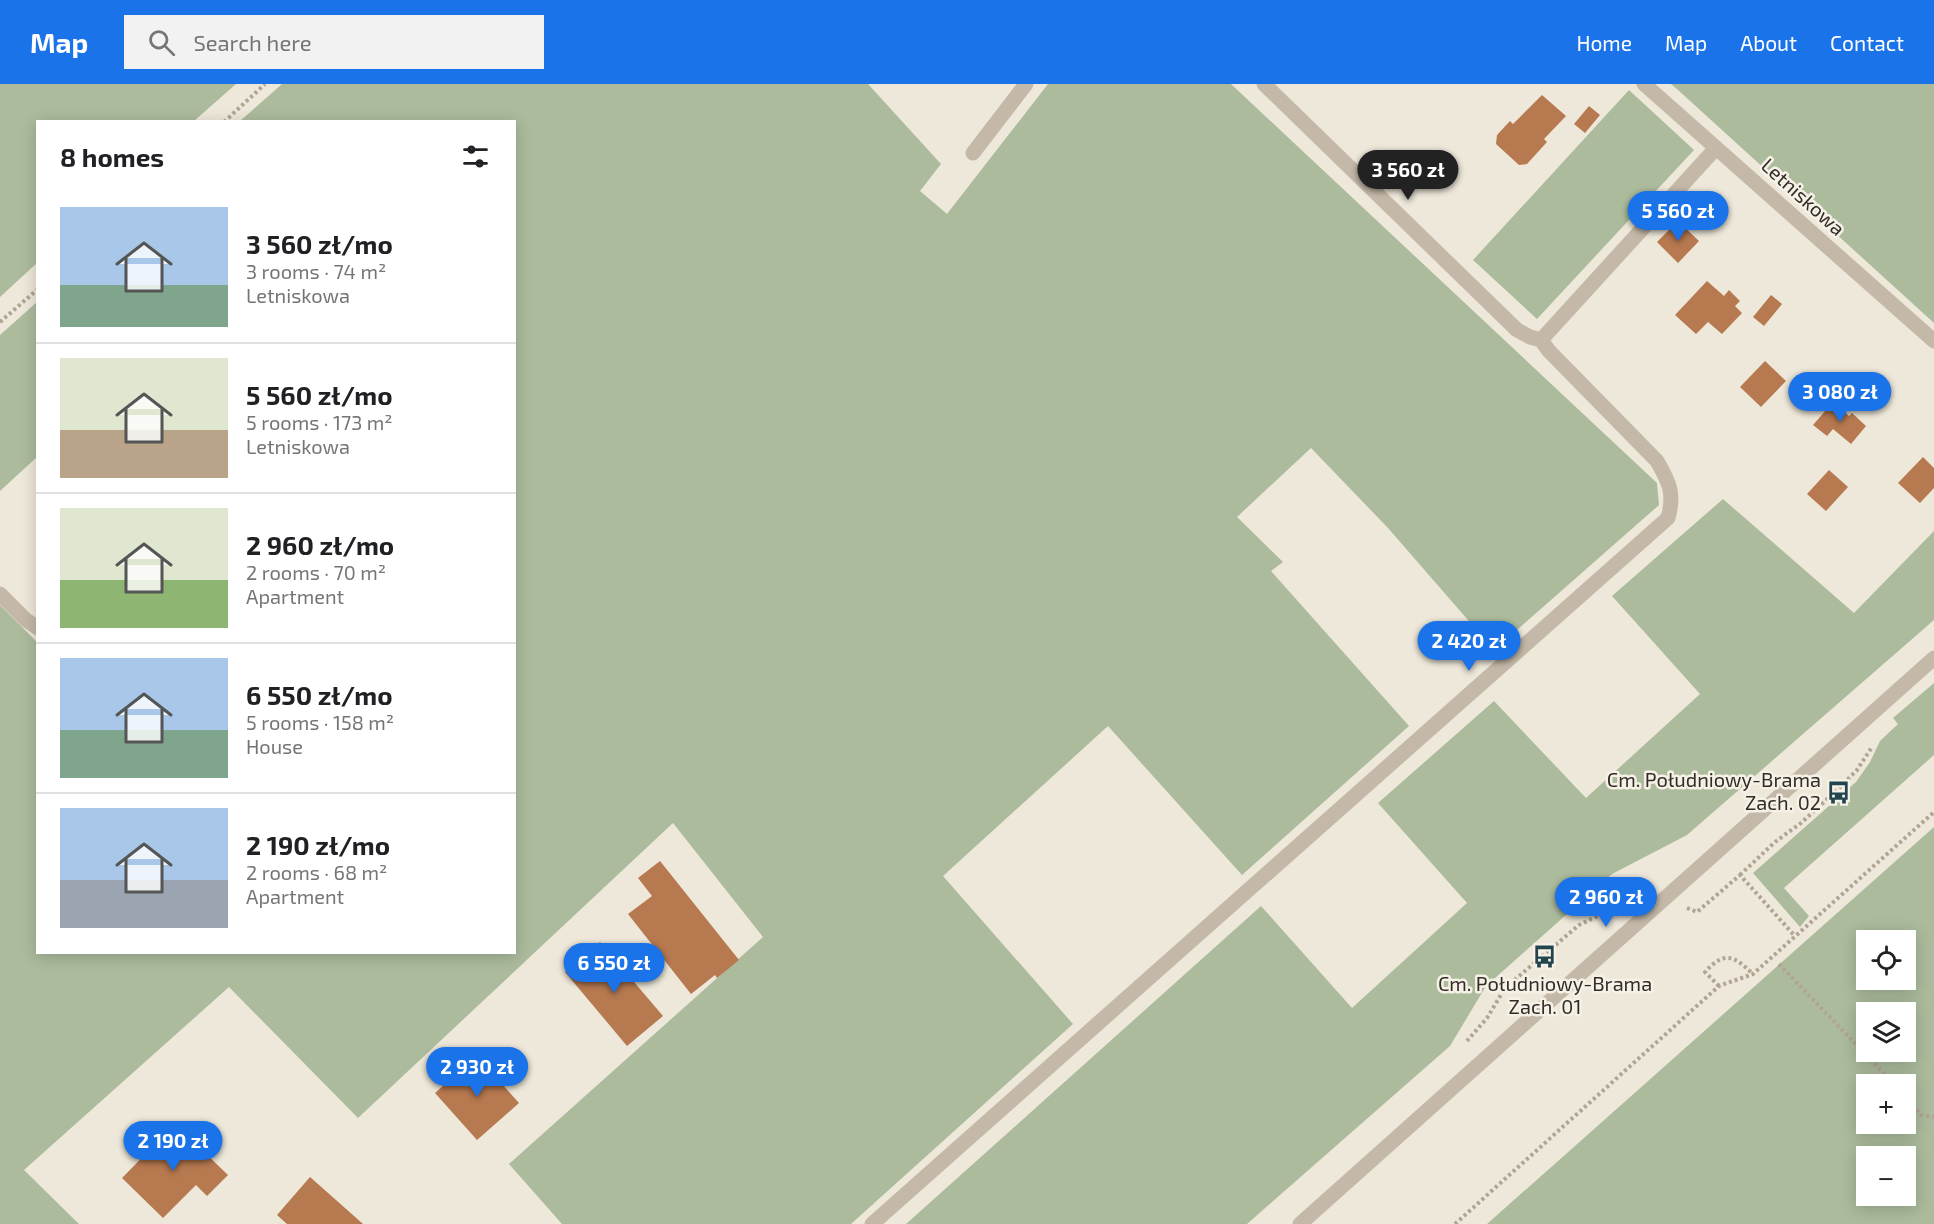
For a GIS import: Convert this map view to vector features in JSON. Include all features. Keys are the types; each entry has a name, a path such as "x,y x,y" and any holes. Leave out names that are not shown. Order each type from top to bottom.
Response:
{"street":[{"path":"973,153 1026,84"},
{"path":"872,1224 1668,518 1672,503 1669,481 1657,461 1549,351 1541,340 1517,330 1264,84"},
{"name":"Letniskowa","path":"1644,84 1934,341"},
{"path":"1541,340 1716,148"},
{"path":"0,594 36,627"},
{"path":"1300,1224 1934,658"}],"path":[{"path":"226,120 265,84"},
{"path":"0,322 36,291"},
{"path":"1740,875 1775,842 1801,823 1835,792 1857,770 1873,745"},
{"path":"1455,1224 1719,986 1753,974 1934,812"},
{"path":"1719,986 1705,972 1715,961 1727,957 1738,960 1753,974"},
{"path":"1779,964 1884,1074"},
{"path":"1916,1109 1921,1115 1934,1117"}],"green space":[{"path":"0,84 236,84 195,120 36,120 36,264 0,297"},
{"path":"282,84 868,84 941,164 920,191 947,214 1048,84 1231,84 1657,483 1659,505 1494,650 1388,528 1311,448 1237,517 1283,562 1271,571 1409,726 1242,875 1108,726 943,876 1073,1024 851,1224 562,1224 509,1164 763,937 673,823 358,1118 229,987 24,1170 79,1224 0,1224 0,605 36,641 36,954 516,954 516,120 241,120"},
{"path":"1671,84 1934,84 1934,323 1678,90"},
{"path":"1629,90 1694,150 1537,319 1473,260"},
{"path":"36,303 36,458 0,491 0,335"},
{"path":"1723,499 1854,613 1934,531 1934,620 1687,835 1612,874 1486,986 1450,1046 1247,1224 906,1224 1261,906 1352,1008 1467,903 1378,803 1494,701 1586,798 1700,694 1612,596"},
{"path":"1934,683 1934,755 1784,888 1809,916 1800,927 1753,873 1856,782 1870,762 1880,741 1898,724 1893,718"},
{"path":"1934,827 1934,1224 1487,1224"}],"building":[{"path":"1542,95 1566,116 1544,139 1547,142 1527,164 1519,165 1496,144 1497,135 1510,121 1513,124"},
{"path":"1589,106 1600,115 1585,133 1574,124"},
{"path":"1678,221 1699,241 1678,263 1657,242"},
{"path":"1707,281 1724,296 1729,290 1740,301 1735,306 1742,313 1722,334 1708,322 1696,334 1675,315"},
{"path":"1771,295 1782,304 1764,326 1753,317"},
{"path":"1765,361 1786,381 1761,407 1740,387"},
{"path":"1833,402 1849,416 1852,413 1866,426 1851,444 1833,429 1827,436 1813,425"},
{"path":"1923,457 1934,468 1934,488 1920,503 1898,483"},
{"path":"1829,470 1848,487 1826,511 1807,494"},
{"path":"660,861 739,960 717,978 715,975 691,994 628,914 652,896 638,878"},
{"path":"600,942 663,1016 627,1046 565,972"},
{"path":"477,1056 519,1103 477,1140 435,1093"},
{"path":"175,1124 228,1175 207,1196 196,1185 163,1218 122,1178"},
{"path":"310,1177 363,1224 287,1224 277,1215"}],"place":[{"name":"Cm. Południowy-Brama Zach. 02","path":"1839,792"},
{"name":"Cm. Południowy-Brama Zach. 01","path":"1545,957"}]}
